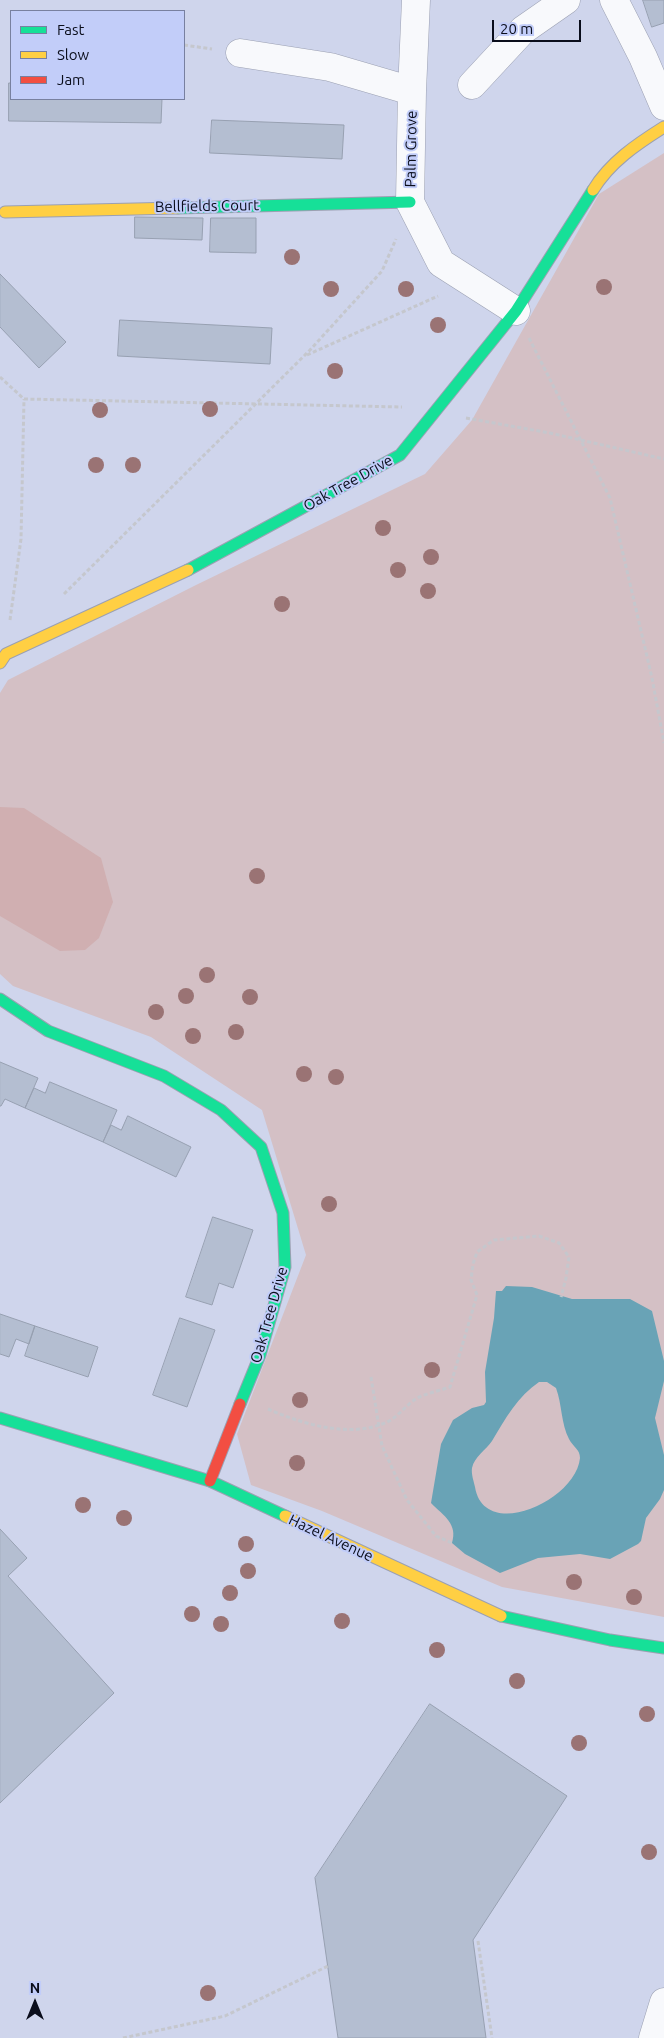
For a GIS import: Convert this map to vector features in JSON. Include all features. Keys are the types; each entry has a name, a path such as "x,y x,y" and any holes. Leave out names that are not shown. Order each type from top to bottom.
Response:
{"street":[{"name":"Palm Grove","path":"416,0 412,90 401,202 442,263 516,311"},
{"path":"472,85 523,30 566,0"},
{"path":"614,0 643,57 664,106"},
{"path":"240,53 330,67 412,90"},
{"name":"Oak Tree Drive","path":"3,658 204,563 400,455 516,311 603,174 636,145 664,126"},
{"name":"Bellfields Court","path":"5,212 401,202"},
{"name":"Oak Tree Drive","path":"0,999 48,1031 164,1076 221,1110 261,1147 282,1213 285,1266 260,1355 210,1481"},
{"name":"Hazel Avenue","path":"0,1418 210,1481 498,1615 610,1640 664,1648"},
{"path":"653,2038 664,2002"}],"path":[{"path":"61,597 257,404 382,271 396,240 401,202"},
{"path":"303,357 470,281"},
{"path":"516,311 610,498 652,678 664,743"},
{"path":"0,376 24,399 436,408 472,420 581,440 664,458"},
{"path":"3,658 20,539 24,399"},
{"path":"243,1398 296,1420 333,1429 367,1427 388,1422 417,1398 450,1387 477,1295 471,1280 473,1264 477,1252 494,1240 539,1236 559,1243 569,1257 561,1296"},
{"path":"371,1377 382,1446 407,1500 436,1536 452,1544"},
{"path":"478,1941 492,2038"},
{"path":"123,2038 226,2016 328,1966"}],"shaded area":[{"path":"664,153 664,1617 502,1587 322,1511 251,1485 237,1434 306,1255 262,1110 151,1037 13,986 0,974 0,693 8,680 196,585 425,474 472,420 599,194"},
{"path":"0,807 24,808 101,858 113,902 99,938 85,950 60,951 0,916"}],"water":[{"path":"506,1286 532,1287 572,1299 630,1299 652,1311 664,1361 664,1381 655,1418 664,1455 664,1490 660,1499 646,1518 641,1541 610,1559 580,1554 538,1558 500,1573 465,1554 452,1543 453,1531 449,1521 431,1503 441,1444 453,1420 472,1408 484,1405 486,1402 485,1372 494,1318 496,1291 502,1291","holes":["539,1382 547,1382 556,1388 566,1433 580,1455 575,1474 563,1488 547,1501 529,1509 511,1513 495,1512 482,1503 475,1487 472,1470 473,1464 492,1441 518,1401"]}],"building":[{"path":"643,0 664,0 664,23 652,27"},
{"path":"9,83 10,100 162,100 161,123 9,121"},
{"path":"212,120 344,125 342,159 210,153"},
{"path":"135,217 203,218 202,240 135,238"},
{"path":"211,218 256,218 256,253 210,252"},
{"path":"0,274 66,342 39,368 0,327"},
{"path":"120,320 272,328 270,364 118,356"},
{"path":"0,1062 38,1078 25,1108 5,1099 0,1106"},
{"path":"50,1082 117,1110 103,1142 25,1108 34,1088 45,1093"},
{"path":"128,1116 191,1147 176,1177 103,1142 111,1125 121,1130"},
{"path":"213,1217 253,1230 233,1288 219,1283 212,1305 186,1297"},
{"path":"0,1314 35,1326 29,1344 16,1339 9,1357 0,1354"},
{"path":"180,1318 215,1330 187,1407 153,1395"},
{"path":"35,1326 98,1347 88,1377 25,1356"},
{"path":"0,1529 27,1558 8,1576 114,1693 0,1803"},
{"path":"430,1704 567,1796 473,1940 486,2038 338,2038 315,1878"}],"traffic: fast":[{"path":"188,570 400,455 516,311 593,190"},
{"path":"178,208 410,202"},
{"path":"0,999 48,1031 164,1076 221,1110 261,1147 283,1213 285,1267 260,1355 240,1404"},
{"path":"0,1418 210,1481 285,1516"},
{"path":"501,1616 610,1640 664,1648"}],"traffic: slow":[{"path":"593,190 616,162 634,147 664,127"},
{"path":"5,212 178,208"},
{"path":"0,663 6,654 188,570"},
{"path":"285,1516 501,1616"}],"traffic: jam":[{"path":"210,1481 240,1404"}]}
